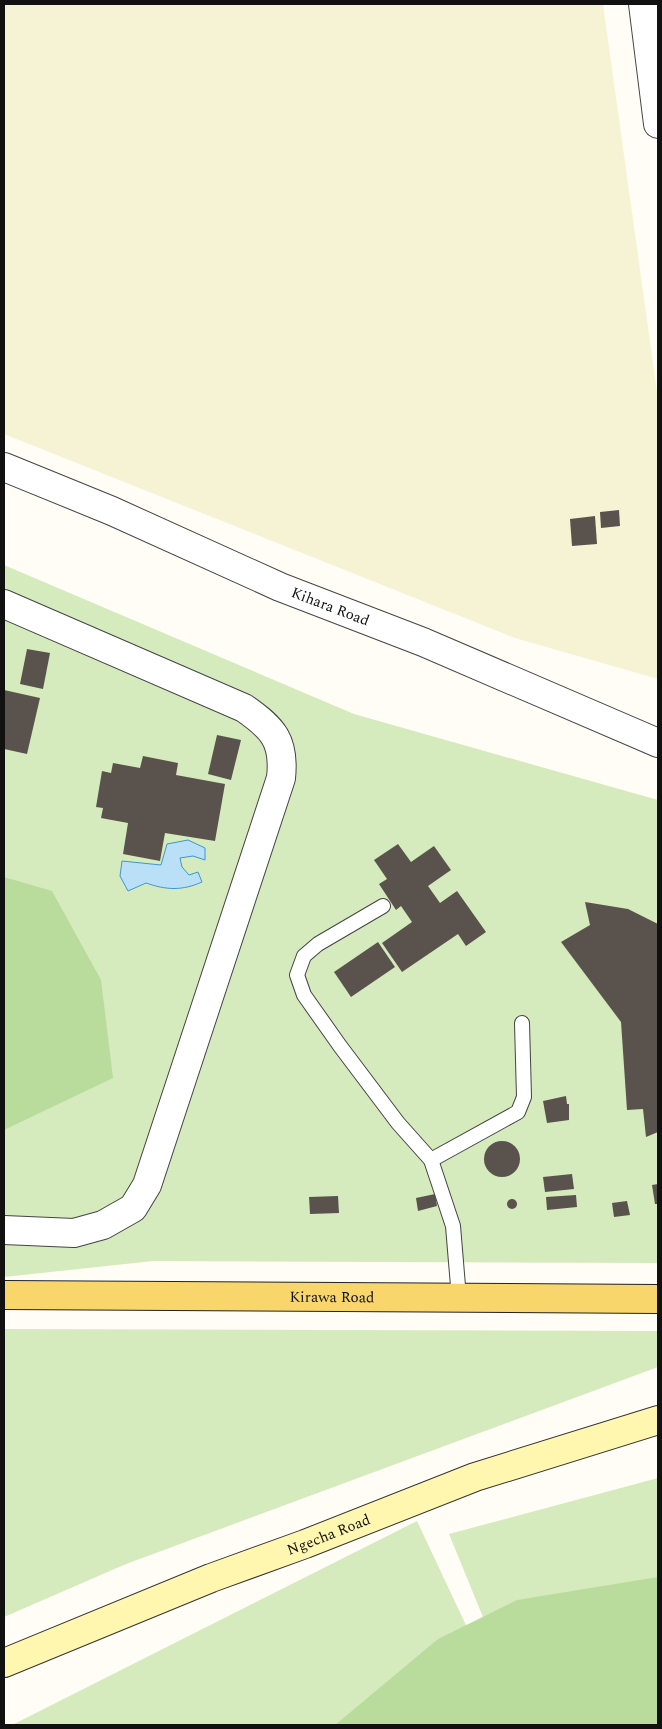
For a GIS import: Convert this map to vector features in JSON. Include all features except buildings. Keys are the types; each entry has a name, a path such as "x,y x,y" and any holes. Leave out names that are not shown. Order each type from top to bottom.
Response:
{"main road":[{"name":"Kirawa Road","path":"4,1294 658,1299"},
{"name":"Ngecha Road","path":"4,1663 211,1578 305,1544 475,1477 658,1420"}],"street":[{"path":"643,4 658,124"},
{"name":"Kihara Road","path":"4,467 112,511 280,587 423,642 658,743"},
{"path":"4,604 244,708 266,724 275,735 281,748 283,764 281,778 147,1186 133,1208 103,1225 74,1232 4,1230"}],"lane":[{"path":"383,906 318,944 304,956 297,975 304,995 340,1046 398,1123 430,1160 452,1226 459,1298"},
{"path":"430,1160 518,1112 524,1098 522,1023"}],"shaded area":[{"path":"4,4 603,4 658,399 658,679 515,638 4,434"}],"green space":[{"path":"4,565 354,714 658,800 658,1263 153,1261 4,1277"},
{"path":"4,877 52,891 101,980 113,1078 4,1130"},
{"path":"4,1329 658,1331 658,1367 126,1564 4,1617"},
{"path":"658,1478 658,1725 527,1725 449,1534"},
{"path":"417,1521 513,1725 12,1725"},
{"path":"658,1577 658,1725 335,1725 438,1639 517,1600"}],"water":[{"path":"188,840 205,848 205,860 193,856 180,858 182,867 189,875 198,872 202,882 181,888 160,887 146,883 128,891 120,876 122,861 161,865 167,844"}]}
